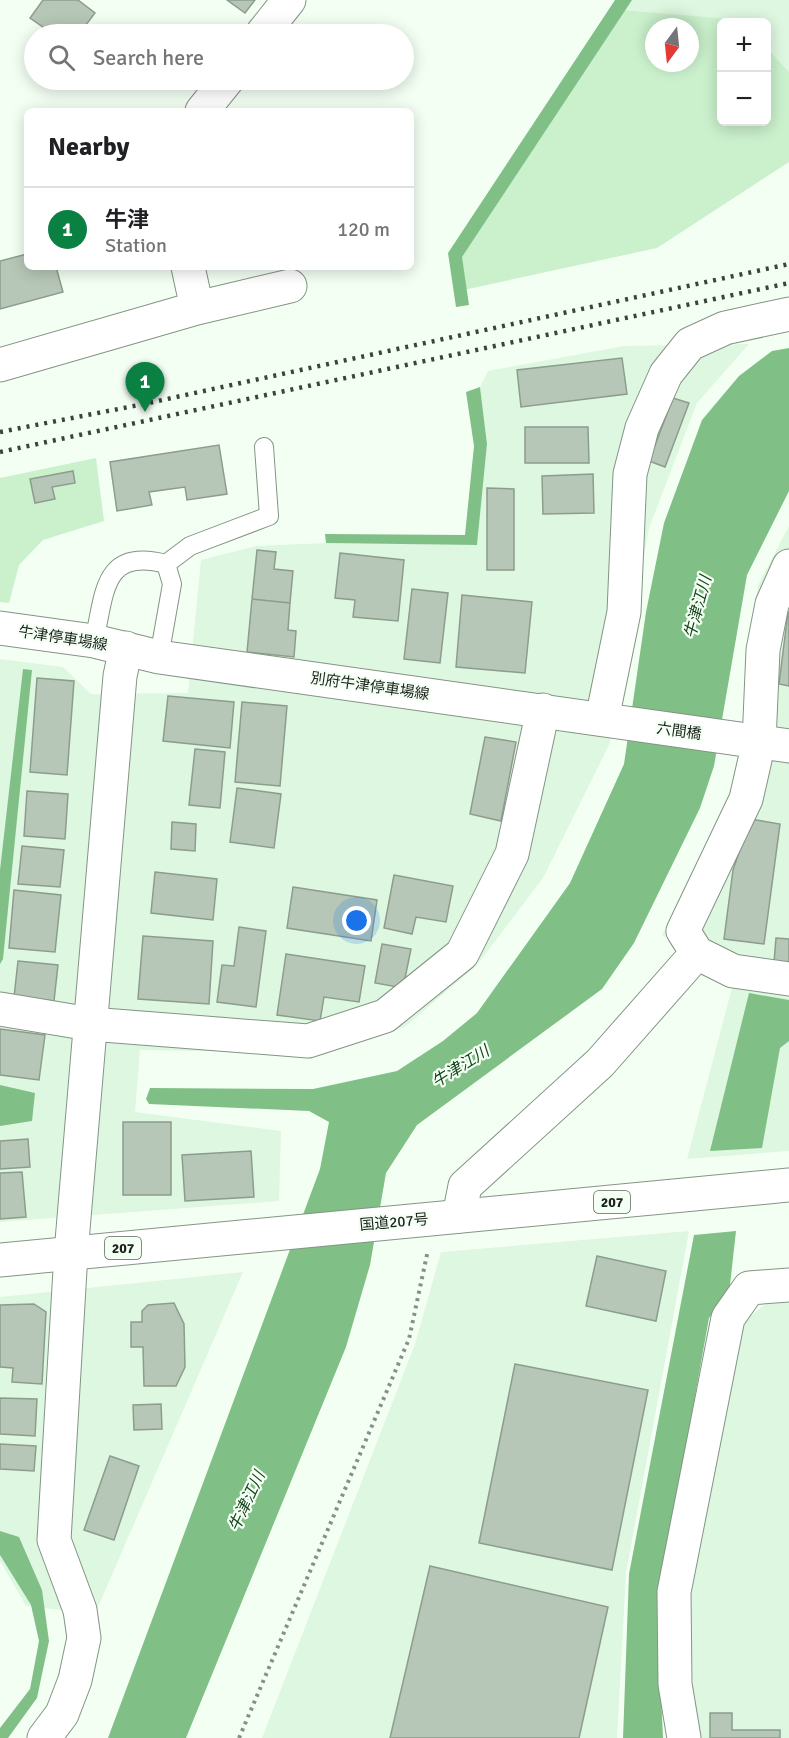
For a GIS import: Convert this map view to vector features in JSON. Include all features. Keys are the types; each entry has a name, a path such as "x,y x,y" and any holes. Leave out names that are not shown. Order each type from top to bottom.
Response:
{"main road":[{"path":"270,24 289,0"},
{"path":"204,108 219,90"},
{"path":"189,270 197,308"},
{"path":"0,365 197,308 290,286"},
{"path":"608,720 624,612 630,474 642,428 666,374 690,344 725,328 789,314"},
{"path":"789,566 772,604 763,650 764,743 746,799 683,931 697,953 733,971 789,979"},
{"name":"牛津停車場線","path":"0,628 94,641 126,648"},
{"path":"44,1738 62,1714 75,1680 84,1638 80,1610 54,1540 70,1252 120,676 126,648"},
{"name":"別府牛津停車場線","path":"126,648 159,657 608,720"},
{"path":"0,1009 90,1024 308,1041 385,1016 462,954 512,854 543,711"},
{"name":"六間橋","path":"608,720 764,743"},
{"path":"447,1217 465,1186 600,1063 697,953"},
{"name":"国道207号","path":"0,1260 789,1185"},
{"path":"684,1738 675,1684 674,1592 728,1317 749,1288 789,1285"}],"lane":[{"path":"166,564 190,546 269,516 264,447"},
{"path":"94,641 109,575 122,564 147,559 166,564"},
{"path":"159,657 172,584 166,564"}],"path":[{"path":"239,1738 409,1339 447,1217"}],"shaded area":[{"path":"629,0 789,0 789,72 771,52 771,18 717,19 623,10"},
{"path":"623,10 717,18 717,126 771,126 771,52 789,72 789,162 657,248 459,291 454,256"},
{"path":"749,344 697,403 649,528 610,743 543,878 477,965 405,1027 316,1053 140,1050 135,1112 281,1131 279,1201 0,1222 0,659 63,667 91,694 188,693 201,560 256,546 326,543 477,545 487,444 480,387 488,371 624,346"},
{"path":"96,458 104,521 43,540 19,565 9,603 0,602 0,478"},
{"path":"789,526 789,1151 687,1159 734,980 662,935 736,789 758,585"},
{"path":"689,1231 626,1573 617,1738 262,1738 415,1344 441,1252"},
{"path":"243,1272 95,1614 26,1606 0,1561 0,1297"},
{"path":"789,1299 789,1738 699,1738 693,1695 690,1580 743,1322 768,1302"}],"water":[{"path":"615,0 632,0 462,257 469,305 456,307 448,253"},
{"name":"牛津江川","path":"789,348 789,491 747,575 714,766 700,808 634,943 602,989 417,1125 386,1173 370,1265 346,1347 186,1738 108,1738 320,1169 329,1122 309,1111 149,1104 146,1099 150,1088 313,1089 397,1071 443,1041 477,1013 570,883 624,764 646,612 664,523 702,420 739,376 772,351"},
{"path":"480,387 487,444 477,545 326,543 325,534 465,535 474,446 466,392"},
{"path":"23,669 32,670 3,959 0,964 0,870"},
{"path":"749,993 789,1000 789,1041 780,1048 762,1148 710,1151"},
{"path":"0,1085 35,1093 32,1121 0,1126"},
{"path":"736,1231 729,1294 709,1318 657,1608 663,1738 623,1738 629,1574 694,1235"},
{"path":"0,1531 19,1537 42,1590 49,1641 37,1698 8,1738 0,1738 0,1728 30,1689 39,1641 31,1605 0,1555"}],"building":[{"path":"43,0 78,0 95,13 87,24 39,24 30,18"},
{"path":"227,0 255,0 245,13"},
{"path":"24,255 24,270 57,270 63,292 0,309 0,261"},
{"path":"622,358 627,394 521,407 517,370"},
{"path":"673,398 689,403 665,467 649,461"},
{"path":"525,427 588,427 589,463 525,463"},
{"path":"219,445 227,494 187,500 185,487 149,492 152,505 117,511 110,462"},
{"path":"73,471 75,483 52,487 55,499 35,503 30,479"},
{"path":"593,474 594,513 543,514 542,476"},
{"path":"487,488 514,489 514,570 487,570"},
{"path":"257,550 276,552 274,569 293,571 290,603 252,599"},
{"path":"340,553 404,560 398,621 353,617 355,600 335,598"},
{"path":"412,589 448,593 440,663 404,659"},
{"path":"462,595 532,602 525,673 456,667"},
{"path":"252,599 290,603 288,630 296,631 294,657 247,652"},
{"path":"789,612 789,686 779,684"},
{"path":"37,678 74,681 67,775 30,772"},
{"path":"168,696 234,702 230,748 163,741"},
{"path":"242,702 287,706 280,786 235,782"},
{"path":"485,737 516,742 501,821 470,814"},
{"path":"195,749 225,752 220,808 189,805"},
{"path":"237,788 281,794 274,848 230,842"},
{"path":"27,791 68,794 65,839 24,836"},
{"path":"750,819 780,824 764,944 724,939 733,870"},
{"path":"172,822 196,824 195,851 171,849"},
{"path":"22,846 64,850 60,887 18,884"},
{"path":"155,872 217,879 213,920 151,913"},
{"path":"394,875 453,886 446,922 416,917 412,934 384,928"},
{"path":"293,887 377,900 371,941 287,928"},
{"path":"14,890 61,895 55,952 9,948"},
{"path":"239,927 266,931 256,1007 217,1002 222,965 234,966"},
{"path":"143,936 213,941 209,1004 138,999"},
{"path":"776,938 789,939 789,964 774,962"},
{"path":"382,944 411,949 403,988 375,983"},
{"path":"286,954 365,966 359,1002 324,997 320,1021 277,1015"},
{"path":"18,961 58,965 54,1001 14,997"},
{"path":"0,1029 45,1035 39,1080 0,1075"},
{"path":"123,1122 171,1122 171,1195 123,1195"},
{"path":"28,1139 30,1167 0,1169 0,1141"},
{"path":"251,1151 254,1197 185,1201 182,1155"},
{"path":"22,1172 26,1217 0,1219 0,1173"},
{"path":"597,1256 666,1271 656,1321 586,1306"},
{"path":"174,1303 184,1324 185,1367 176,1386 144,1386 143,1347 131,1347 131,1322 142,1322 142,1311 148,1305"},
{"path":"34,1304 46,1312 42,1384 12,1382 13,1368 0,1367 0,1305"},
{"path":"515,1364 648,1390 612,1570 479,1543"},
{"path":"0,1398 37,1399 35,1436 0,1434"},
{"path":"161,1404 162,1429 134,1430 133,1405"},
{"path":"0,1444 36,1446 34,1471 0,1469"},
{"path":"110,1456 139,1466 114,1540 84,1530"},
{"path":"430,1566 608,1607 579,1738 390,1738"},
{"path":"710,1713 732,1713 732,1730 780,1730 780,1738 710,1738"}],"railway":[{"path":"0,432 144,404 789,264"},
{"path":"0,452 789,283"}],"place":[{"name":"牛津","path":"145,412"}]}
